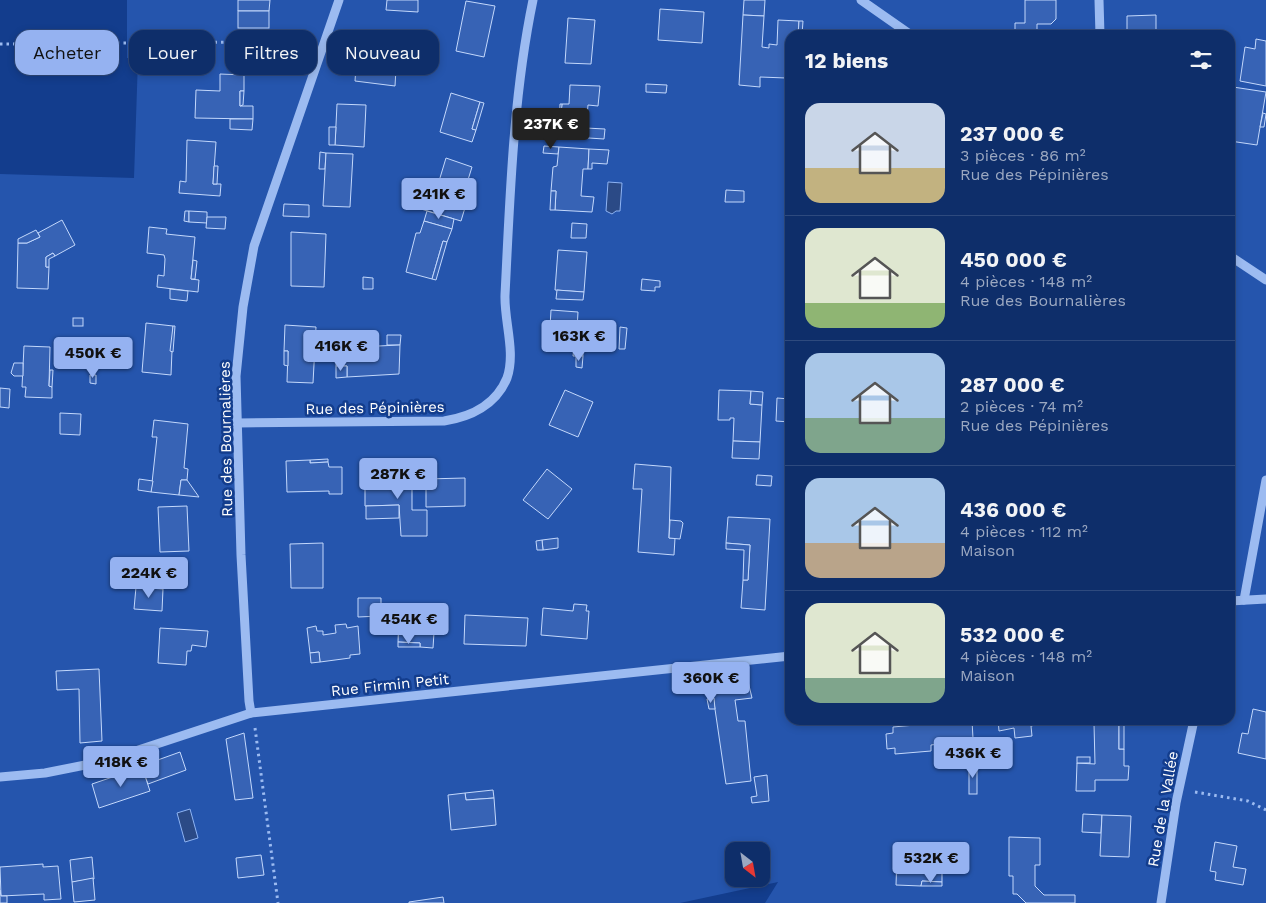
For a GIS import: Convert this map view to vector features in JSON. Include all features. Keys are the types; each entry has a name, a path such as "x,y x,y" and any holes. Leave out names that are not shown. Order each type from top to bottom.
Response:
{"street":[{"name":"Rue des Bournalières","path":"252,713 249,701 241,555 237,423 236,376 243,307 254,246 339,0"},
{"name":"Rue des Pépinières","path":"237,423 444,421 474,413 490,402 499,390 507,378 509,363 510,349 505,298 511,184 524,42 533,0"},
{"path":"861,0 905,30"},
{"path":"1099,0 1100,30"},
{"path":"1235,259 1266,280"},
{"path":"1244,600 1266,480"},
{"path":"1235,601 1266,599"},
{"name":"Rue Firmin Petit","path":"0,777 45,773 105,761 252,713 785,657"},
{"name":"Rue de la Vallée","path":"1161,903 1179,789 1193,725"}],"path":[{"path":"0,44 246,42 322,48"},
{"path":"252,713 278,903"},
{"path":"1179,789 1248,802 1266,810"}],"shaded area":[{"path":"127,0 1266,0 1266,903 765,903 778,882 770,884 770,842 725,842 725,888 750,888 680,903 0,903 0,174 134,178 137,75 215,75 215,30 129,30 129,58 127,58"},
{"path":"608,182 622,183 620,211 612,214 606,211"},
{"path":"190,809 198,838 185,842 177,813"}],"building":[{"path":"238,0 270,0 269,11 238,11"},
{"path":"387,0 418,0 418,12 386,10"},
{"path":"744,0 765,0 764,16 743,15"},
{"path":"1025,0 1056,0 1056,19 1051,24 1037,24 1037,30 1015,30 1015,23 1025,23"},
{"path":"466,1 495,6 484,57 456,51"},
{"path":"660,9 704,12 702,43 658,40"},
{"path":"238,11 269,11 269,28 238,28"},
{"path":"743,15 764,16 762,47 769,48 769,44 777,45 778,20 799,21 798,30 785,30 785,78 760,77 760,87 739,85"},
{"path":"1156,15 1156,30 1127,30 1127,16"},
{"path":"568,18 595,20 591,64 565,63"},
{"path":"799,21 803,21 802,30 798,30"},
{"path":"1256,39 1266,41 1266,86 1240,81 1245,47 1255,49"},
{"path":"220,74 244,75 244,91 240,91 240,106 253,106 253,119 195,118 196,90 220,91"},
{"path":"355,75 396,75 395,86 355,81"},
{"path":"646,84 667,85 666,93 646,92"},
{"path":"570,85 600,86 598,106 588,105 586,128 605,129 604,139 558,136 562,104 569,104"},
{"path":"1235,87 1266,92 1257,145 1235,142"},
{"path":"240,91 244,91 243,105 240,106"},
{"path":"451,93 480,102 472,129 476,130 472,142 440,132"},
{"path":"480,102 484,103 476,130 472,129"},
{"path":"337,104 366,105 364,147 335,145"},
{"path":"560,104 562,104 559,125"},
{"path":"1263,113 1266,114 1264,127 1260,127"},
{"path":"230,119 253,119 252,130 230,129"},
{"path":"329,127 336,127 335,145 329,145"},
{"path":"187,140 216,142 213,184 221,184 220,196 179,193 180,181 186,182"},
{"path":"544,146 559,147 558,154 543,153"},
{"path":"559,147 589,149 588,169 583,169 581,196 594,197 592,212 555,210 556,191 551,191 553,167 557,166"},
{"path":"589,149 609,150 607,164 592,163 592,169 588,169"},
{"path":"320,152 326,153 325,169 319,169"},
{"path":"326,153 353,154 350,207 323,206"},
{"path":"446,158 472,167 462,199 467,201 461,221 421,209 427,189 436,191"},
{"path":"214,166 218,166 217,184 213,184"},
{"path":"726,190 744,191 744,202 725,202"},
{"path":"551,191 556,191 555,210 550,210"},
{"path":"284,204 309,205 309,217 283,216"},
{"path":"185,211 189,211 189,222 184,221"},
{"path":"189,211 207,212 207,223 189,222"},
{"path":"427,211 454,219 452,229 424,221"},
{"path":"207,217 226,217 225,229 206,228"},
{"path":"62,220 75,245 55,256 53,253 46,257 46,267 49,267 48,289 17,288 18,243 27,243 40,237 38,233"},
{"path":"424,221 452,229 447,242 443,241 432,279 406,272 416,233 420,233"},
{"path":"572,223 587,224 586,238 571,238"},
{"path":"149,227 167,229 166,234 195,237 191,279 199,280 198,292 157,287 158,275 164,276 165,259 164,255 147,253"},
{"path":"36,230 40,237 27,243 18,243 18,239"},
{"path":"291,232 326,234 324,287 291,286"},
{"path":"443,241 447,242 436,280 432,279"},
{"path":"558,250 587,252 584,292 555,290"},
{"path":"53,253 55,256 49,259 49,267 46,267 46,257"},
{"path":"193,260 197,261 195,279 191,279"},
{"path":"363,277 373,278 373,289 363,289"},
{"path":"642,279 660,281 660,287 655,287 655,291 641,290"},
{"path":"170,289 188,291 187,301 170,299"},
{"path":"557,290 584,292 583,300 556,299"},
{"path":"551,310 578,312 576,347 583,348 583,356 573,356 574,347 549,345"},
{"path":"73,318 83,318 83,326 73,326"},
{"path":"146,323 173,326 171,375 142,372"},
{"path":"285,325 316,327 313,383 287,382 288,351 284,351"},
{"path":"173,326 175,326 173,352 170,351"},
{"path":"620,327 627,328 625,349 619,349"},
{"path":"577,329 588,332 587,345 583,348 576,347"},
{"path":"387,335 401,335 400,345 387,345"},
{"path":"363,342 377,343 378,346 400,345 399,374 347,377 347,366 336,366 336,347 363,350"},
{"path":"363,342 363,350 336,347 336,343"},
{"path":"24,346 50,347 49,386 52,387 52,398 25,397 26,387 22,387"},
{"path":"284,351 288,351 288,366 284,365"},
{"path":"576,356 583,356 582,368 576,367"},
{"path":"14,363 23,363 23,376 14,376 11,373"},
{"path":"336,366 347,366 347,377 336,378"},
{"path":"50,370 53,370 52,387 49,386"},
{"path":"90,375 96,375 96,384 90,383"},
{"path":"0,388 10,389 9,408 0,407"},
{"path":"565,390 593,402 578,437 549,425"},
{"path":"719,390 751,391 750,404 762,405 760,442 733,441 734,418 718,420"},
{"path":"751,391 763,392 762,405 750,404"},
{"path":"777,398 785,399 785,422 776,421"},
{"path":"60,413 81,414 80,435 60,434"},
{"path":"154,420 188,424 184,468 188,469 187,480 181,480 179,495 151,492 157,437 152,437"},
{"path":"733,441 760,442 759,459 732,458"},
{"path":"328,459 328,462 310,463 310,460"},
{"path":"310,460 310,463 328,462 329,467 342,467 342,494 329,494 329,491 287,492 286,461"},
{"path":"635,464 671,467 669,538 675,538 674,555 638,552 642,489 633,489"},
{"path":"392,467 412,467 412,510 427,510 427,536 401,536 399,505 365,506 365,476 380,476 380,480 393,480"},
{"path":"547,469 572,489 548,519 523,500"},
{"path":"757,475 772,476 771,486 756,485"},
{"path":"465,478 465,506 426,507 426,479"},
{"path":"139,479 153,481 151,492 138,490"},
{"path":"181,480 187,480 199,497 179,495"},
{"path":"399,505 399,518 366,519 366,506"},
{"path":"187,506 189,551 160,552 158,507"},
{"path":"728,517 770,519 765,610 741,608 743,580 748,580 750,545 726,543"},
{"path":"670,520 683,523 680,539 669,538"},
{"path":"558,538 558,548 543,550 542,540"},
{"path":"542,540 543,550 537,550 536,541"},
{"path":"323,543 323,588 291,588 290,544"},
{"path":"726,543 750,545 748,580 743,580 744,550 726,549"},
{"path":"136,587 163,589 162,611 134,609"},
{"path":"358,598 381,598 381,616 358,617"},
{"path":"574,604 587,605 586,611 589,611 587,639 541,635 543,608 573,611"},
{"path":"399,615 435,617 433,648 420,647 420,643 398,642"},
{"path":"465,615 528,618 526,646 464,644"},
{"path":"346,624 347,628 358,626 360,654 350,655 350,658 320,662 319,652 310,653 307,628 316,626 317,631 323,631 323,635 336,633 335,625"},
{"path":"160,628 208,631 206,647 192,645 191,651 187,651 186,665 158,663"},
{"path":"398,642 420,643 420,647 398,647"},
{"path":"319,652 320,662 311,663 310,653"},
{"path":"99,669 102,741 80,743 79,689 57,690 56,671"},
{"path":"747,677 752,698 735,700 738,721 745,721 751,781 726,784 711,682"},
{"path":"714,698 715,709 709,709 707,699"},
{"path":"1253,709 1266,712 1266,759 1238,753 1242,733 1248,734"},
{"path":"972,725 974,757 949,759 947,743 931,745 931,751 895,754 895,748 887,749 886,734 893,733 893,727"},
{"path":"998,725 1036,725 1031,726 1032,736 1015,738 1014,728 999,731"},
{"path":"1094,725 1119,725 1119,749 1124,749 1124,766 1129,766 1128,780 1095,780 1095,791 1076,791 1077,763 1095,764"},
{"path":"1119,725 1124,725 1124,749 1119,749"},
{"path":"244,733 253,798 235,800 226,739"},
{"path":"180,752 186,770 148,784 141,766"},
{"path":"1077,757 1090,757 1090,763 1077,763"},
{"path":"969,764 977,764 977,794 969,794"},
{"path":"142,767 150,791 99,808 92,784"},
{"path":"767,775 769,801 752,803 751,797 757,796 754,777"},
{"path":"493,790 494,798 466,800 465,793"},
{"path":"465,793 466,800 494,798 496,825 451,830 448,795"},
{"path":"1083,814 1102,815 1101,833 1082,832"},
{"path":"1102,815 1131,816 1129,857 1100,856"},
{"path":"1009,837 1040,838 1040,865 1035,865 1035,886 1044,895 1075,895 1075,903 1026,903 1017,894 1013,894 1013,876 1009,876"},
{"path":"1215,842 1237,846 1233,867 1246,869 1243,885 1215,880 1216,872 1210,871"},
{"path":"261,855 264,875 238,878 236,858"},
{"path":"897,856 942,857 942,882 922,881 921,886 896,885"},
{"path":"92,857 94,879 72,882 70,860"},
{"path":"43,864 43,867 58,866 61,899 44,900 44,894 1,896 0,867"},
{"path":"93,878 95,900 74,902 72,882"},
{"path":"922,881 942,882 942,886 921,886"},
{"path":"0,890 1,896 7,896 7,903 0,903"},
{"path":"443,897 444,903 409,903 409,902"}]}
